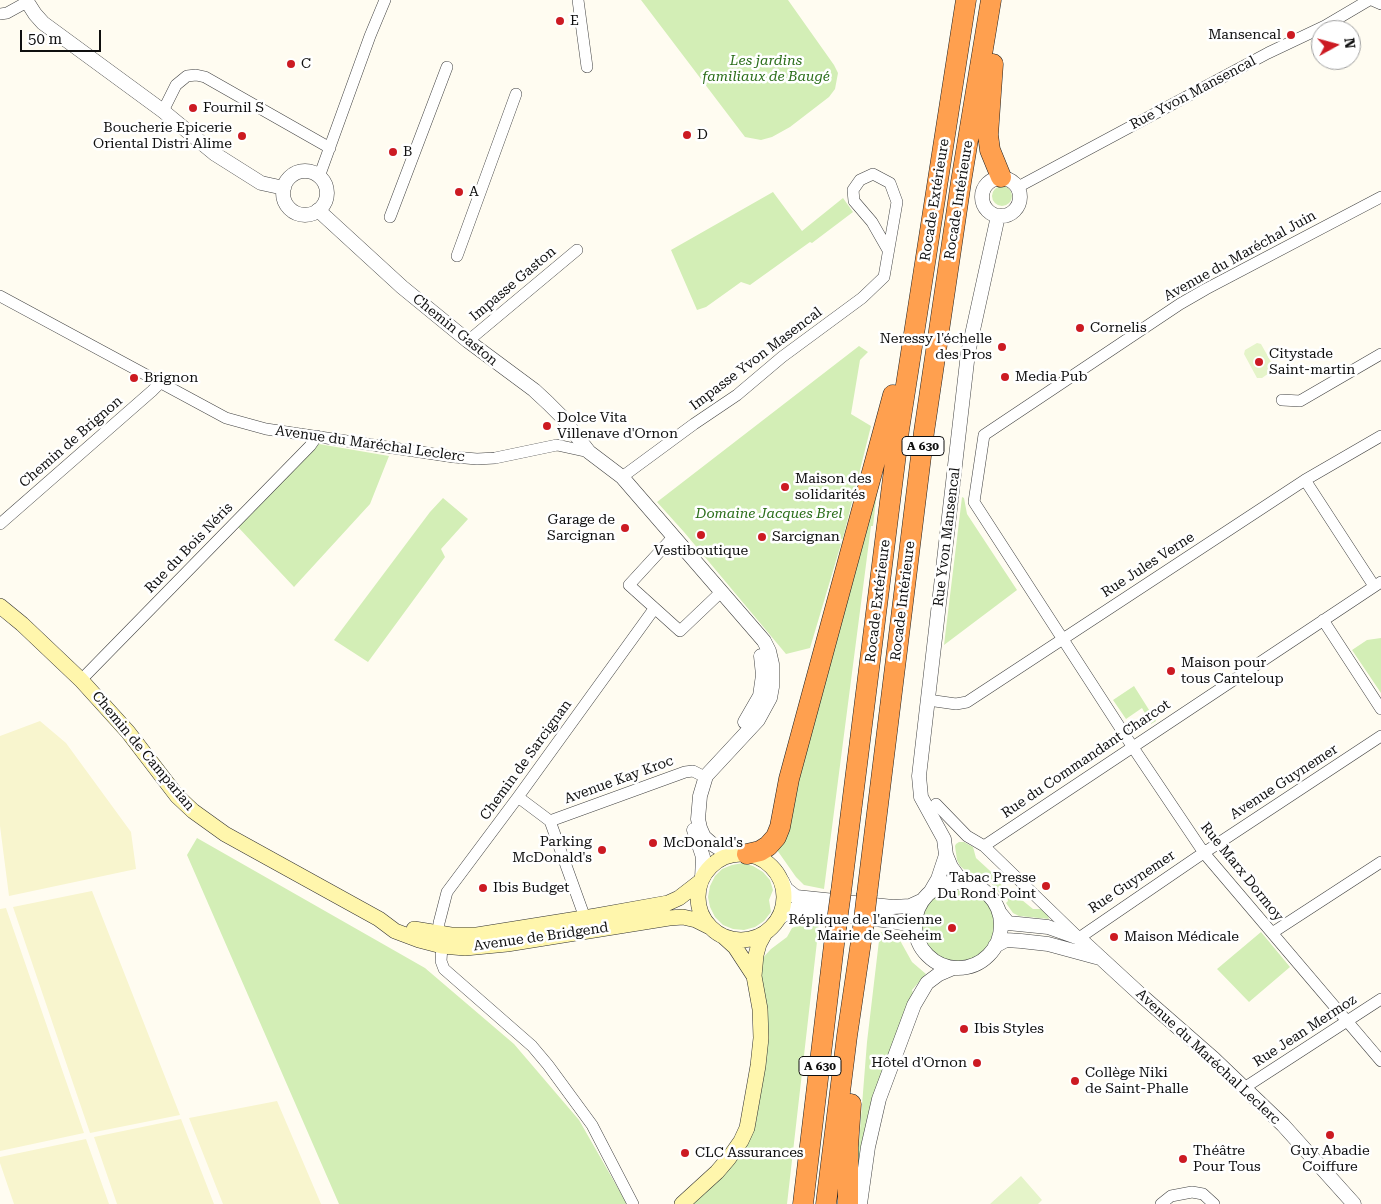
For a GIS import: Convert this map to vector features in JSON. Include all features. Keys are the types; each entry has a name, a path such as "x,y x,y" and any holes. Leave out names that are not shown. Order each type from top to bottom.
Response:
{"highway":[{"name":"Rocade Extérieure","path":"803,1204 899,430 966,0"},
{"path":"993,0 995,43 988,135 990,150 1010,182"},
{"name":"Rocade Intérieure","path":"826,1204 847,1036 863,928 924,432 960,192 993,0"},
{"path":"741,854 760,851 768,846 776,837 780,828 789,779 891,403 908,312 933,212"},
{"path":"848,1204 848,1147 859,1037 863,928"}],"main road":[{"name":"Chemin de Camparian","path":"0,606 22,624 81,680 128,732 178,796 193,811 225,834 379,920"},
{"path":"722,936 737,940 752,939 774,926 780,916 784,905 782,881 776,871 758,857 741,854 721,858 710,867 701,880 698,891 698,904 702,916 710,927 735,947 754,976"},
{"name":"Avenue de Bridgend","path":"440,940 585,918 668,903 679,898 701,880"},
{"name":"Avenue de Bridgend","path":"379,920 465,948 507,944 669,918 683,917 696,920 710,927"},
{"path":"682,1204 717,1172 729,1158 741,1141 747,1128 758,1066 760,1038 760,1009 754,976 756,955 765,933"}],"street":[{"path":"319,177 385,0"},
{"path":"578,0 587,67"},
{"path":"1370,0 1381,4"},
{"name":"Rue Yvon Mansencal","path":"1010,182 1325,26 1370,0"},
{"path":"0,14 7,13 27,1 43,23 163,111 216,154 261,183 284,188"},
{"path":"390,217 447,67"},
{"path":"163,111 176,85 187,76 196,74 205,77 330,148"},
{"path":"457,256 516,94"},
{"path":"308,172 319,177 326,188 326,194 325,200 318,210 306,215 293,211 285,201 284,188 286,182 296,173 308,172"},
{"name":"Impasse Yvon Masencal","path":"622,477 737,395 782,357 862,298 884,277 897,202 890,183 873,174 860,180 853,190 854,201 872,222 888,250"},
{"path":"989,181 1010,182 1021,193 1019,205 1010,214 998,216 987,210 982,198 985,186 989,181"},
{"name":"Avenue du Maréchal Juin","path":"1063,639 974,502 984,435 1193,296 1381,196"},
{"name":"Chemin Gaston","path":"318,210 395,281 468,342 534,390 561,416 589,452"},
{"name":"Rue Yvon Mansencal","path":"962,882 950,867 944,840 921,797 919,776 968,353 998,216"},
{"name":"Impasse Gaston","path":"468,342 577,250"},
{"name":"Avenue du Maréchal Leclerc","path":"0,296 226,418 266,429 477,459 495,458 557,445 589,452 622,477 764,641 769,651 773,675 770,698 758,720 706,776 698,809 700,828 704,837 717,847 741,854"},
{"path":"1282,400 1300,401 1381,354"},
{"name":"Chemin de Brignon","path":"0,524 161,382"},
{"name":"Rue du Bois Néris","path":"81,680 310,446 317,436"},
{"name":"Rue Jules Verne","path":"928,700 956,704 966,702 1305,480 1381,436"},
{"path":"1305,480 1378,584"},
{"path":"674,536 629,585 680,631 721,592"},
{"name":"Rue du Commandant Charcot","path":"984,846 1378,584"},
{"name":"Chemin de Sarcignan","path":"633,1204 587,1117 532,1046 444,969 441,961 439,923 447,892 654,609"},
{"path":"1323,620 1381,709"},
{"name":"Avenue du Maréchal Leclerc","path":"701,880 704,857 694,830 691,809 692,794 699,774 750,715 760,696 763,665 761,653 752,629"},
{"name":"Rue Marx Dormoy","path":"1063,639 1204,853 1381,1061"},
{"name":"Avenue Guynemer","path":"1204,853 1381,736"},
{"name":"Avenue Kay Kroc","path":"550,821 685,772 693,771 699,774"},
{"path":"518,797 550,821 585,918"},
{"path":"936,804 967,836 984,846 1079,938"},
{"path":"944,840 967,836"},
{"name":"Rue Guynemer","path":"1079,938 1204,853"},
{"name":"Rue Yvon Mansencal","path":"927,896 938,879 946,855"},
{"path":"1272,933 1381,862"},
{"path":"780,916 795,909 907,924 930,957 943,966 953,968 966,968 982,961 990,954 1000,935 1001,924 999,912 985,892 962,882 940,886 910,906 893,907 796,897 791,895 782,881"},
{"path":"916,936 915,923 917,911 927,896"},
{"name":"Avenue du Maréchal Leclerc","path":"999,912 1008,923 1048,927 1079,938 1214,1059 1288,1130 1354,1204"},
{"name":"Avenue du Maréchal Leclerc","path":"995,946 1006,940 1048,944 1100,958"},
{"path":"860,1204 868,1147 879,1099 908,1021 919,994 927,984 939,974 953,968"},
{"name":"Rue Jean Mermoz","path":"1244,1088 1381,1000"},
{"path":"1160,1204 1171,1196 1192,1192 1203,1194 1214,1204"}],"shaded area":[{"path":"40,721 66,743 131,832 136,869 9,896 0,826 0,736"},
{"path":"92,891 180,1115 90,1133 13,907"},
{"path":"6,908 84,1133 0,1151 0,909"},
{"path":"277,1101 321,1204 223,1204 189,1118"},
{"path":"181,1119 214,1204 117,1204 94,1137"},
{"path":"86,1139 109,1204 14,1204 0,1163 0,1157"}],"green space":[{"name":"Les jardins familiaux de Baugé","path":"641,0 788,0 834,65 838,73 835,89 829,97 790,127 772,137 761,140 745,137"},
{"path":"1002,186 1009,189 1012,196 1009,203 1002,206 995,203 992,196 995,189"},
{"path":"773,192 802,231 843,198 853,212 812,243 810,242 750,285 741,282 706,307 697,310 671,250"},
{"name":"Citystade Saint-martin","path":"1257,343 1261,344 1275,369 1262,378 1257,378 1244,354 1245,350"},
{"name":"Domaine Jacques Brel","path":"859,346 868,352 860,360 851,414 871,426 844,534 810,648 786,654 657,502"},
{"path":"319,444 389,456 370,504 294,587 238,527"},
{"path":"879,474 824,889 804,885 777,850"},
{"path":"962,497 964,498 967,514 1017,590 944,645"},
{"path":"443,498 468,519 441,549 445,557 368,662 334,640 430,512"},
{"path":"1381,638 1381,693 1352,650 1367,640"},
{"path":"1134,686 1156,721 1151,724 1142,708 1126,719 1113,700"},
{"path":"197,838 425,968 514,1044 579,1120 627,1204 339,1204 187,855"},
{"path":"959,842 964,842 973,847 976,858 1000,880 1005,899 989,881 970,874 960,866 955,846"},
{"path":"743,863 763,872 770,880 773,890 769,900 771,912 764,921 755,927 744,930 733,929 723,925 715,917 708,897 710,886 715,876 722,869"},
{"path":"1006,887 1033,909 1042,909 1047,913 1049,919 1019,916 1013,913 1006,903 1008,901"},
{"path":"958,888 979,894 989,904 995,925 989,946 979,956 958,962 937,956 927,946 921,925 927,904 937,894"},
{"path":"805,923 819,924 787,1204 690,1204 756,1122 764,1065 767,1013 759,962 771,949 787,937 792,928"},
{"path":"880,932 897,935 912,962 926,974 912,990 913,993 857,1191 856,1146 859,1143 867,1042"},
{"path":"1261,932 1290,967 1249,1002 1217,969"},
{"path":"1021,1176 1042,1200 1038,1204 990,1204"}],"place":[{"name":"E","path":"560,21"},
{"name":"Mansencal","path":"1291,35"},
{"name":"C","path":"291,64"},
{"name":"Fournil S","path":"193,108"},
{"name":"D","path":"687,135"},
{"name":"Boucherie Epicerie Oriental Distri Alime","path":"242,136"},
{"name":"B","path":"393,152"},
{"name":"A","path":"459,192"},
{"name":"Cornelis","path":"1080,328"},
{"name":"Neressy l'échelle des Pros","path":"1002,347"},
{"name":"Citystade Saint-martin","path":"1259,362"},
{"name":"Media Pub","path":"1005,377"},
{"name":"Brignon","path":"134,378"},
{"name":"Dolce Vita Villenave d'Ornon","path":"547,426"},
{"name":"Maison des solidarités","path":"785,487"},
{"name":"Garage de Sarcignan","path":"625,528"},
{"name":"Vestiboutique","path":"701,535"},
{"name":"Sarcignan","path":"762,537"},
{"name":"Maison pour tous Canteloup","path":"1171,671"},
{"name":"McDonald's","path":"653,843"},
{"name":"Parking McDonald's","path":"602,850"},
{"name":"Tabac Presse Du Rond Point","path":"1046,886"},
{"name":"Ibis Budget","path":"483,888"},
{"name":"Réplique de l'ancienne Mairie de Seeheim","path":"952,928"},
{"name":"Maison Médicale","path":"1114,937"},
{"name":"Ibis Styles","path":"964,1029"},
{"name":"Hôtel d'Ornon","path":"977,1063"},
{"name":"Collège Niki de Saint-Phalle","path":"1075,1081"},
{"name":"Guy Abadie Coiffure","path":"1330,1135"},
{"name":"CLC Assurances","path":"685,1153"},
{"name":"Théâtre Pour Tous","path":"1183,1159"}]}
